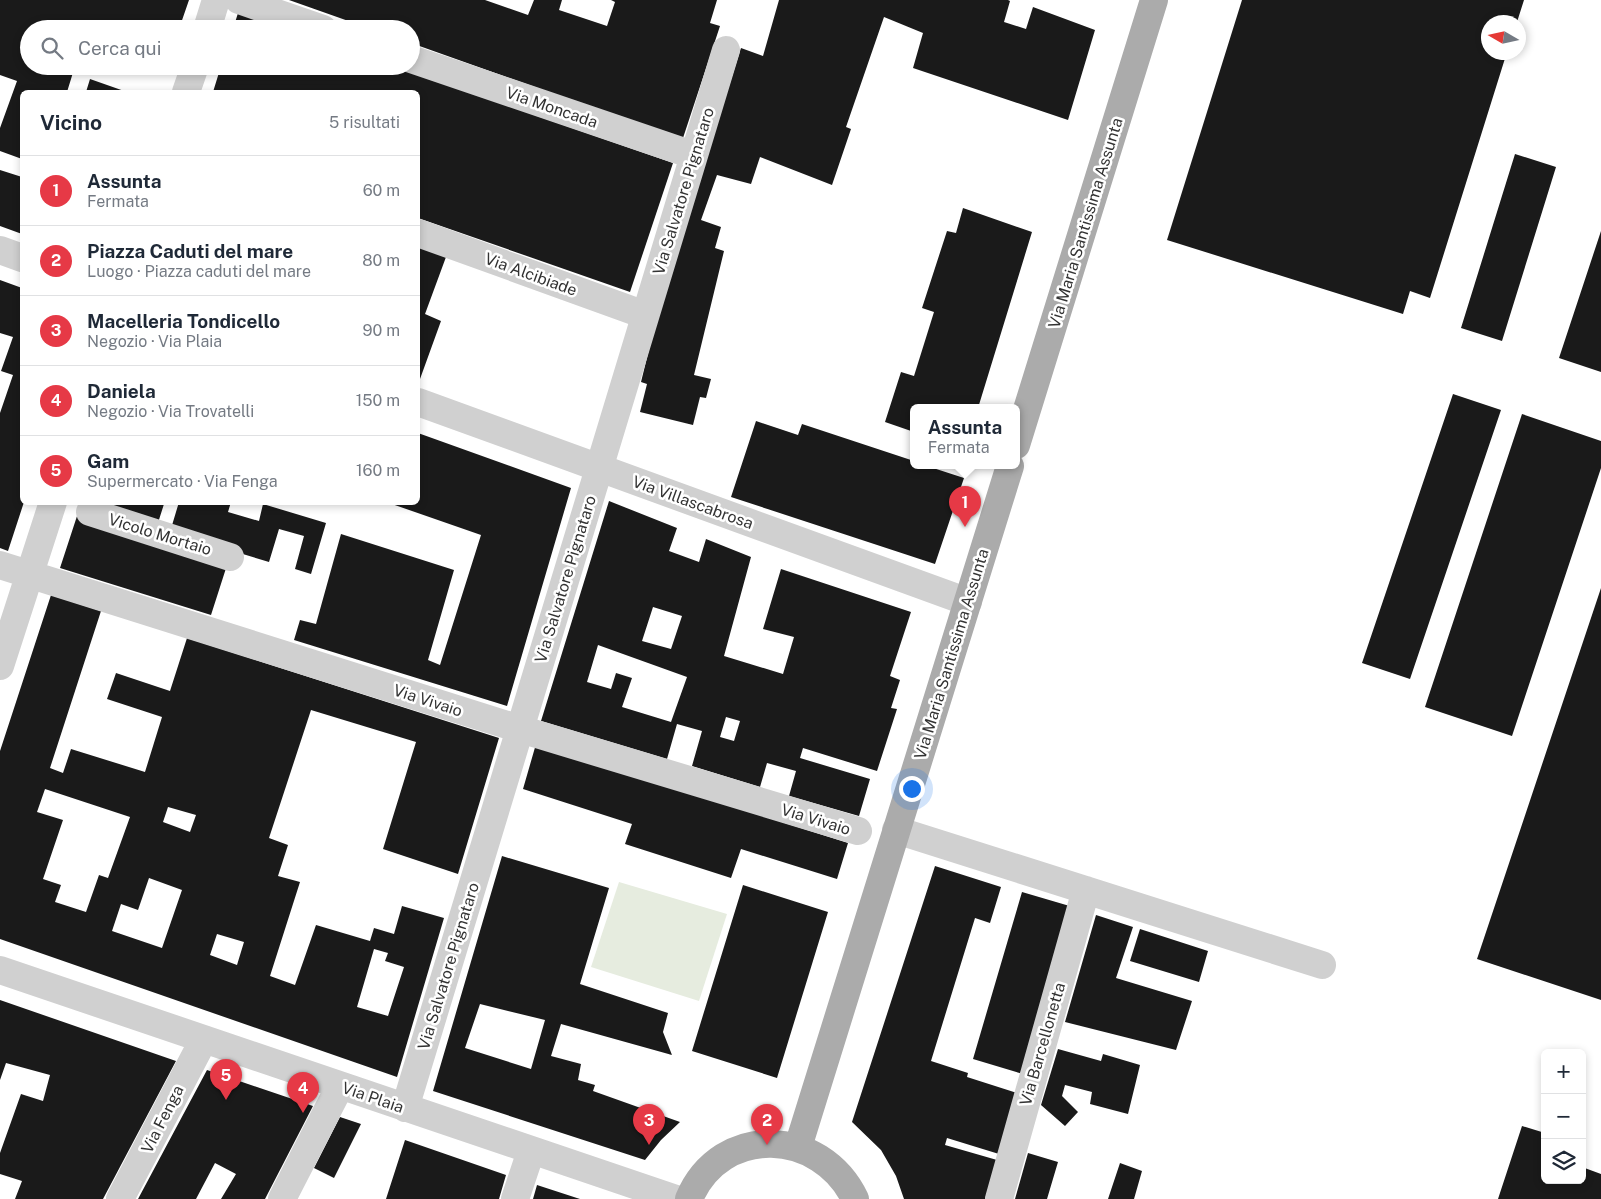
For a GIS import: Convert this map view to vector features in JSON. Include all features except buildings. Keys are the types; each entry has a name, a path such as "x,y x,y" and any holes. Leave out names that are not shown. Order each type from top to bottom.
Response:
{"main road":[{"name":"Via Maria Santissima Assunta","path":"1020,432 1154,0"},
{"name":"Via Maria Santissima Assunta","path":"798,1147 1009,469"},
{"path":"689,1199 703,1176 727,1155 746,1147 767,1143 798,1147 815,1154 830,1165 849,1186 855,1199"}],"street":[{"path":"210,20 216,0"},
{"path":"239,0 297,20"},
{"name":"Via Salvatore Pignataro","path":"405,1108 726,50"},
{"name":"Via Moncada","path":"420,62 693,155"},
{"path":"187,90 191,75"},
{"name":"Via Alcibiade","path":"420,235 645,315"},
{"path":"0,250 20,257"},
{"name":"Via Villascabrosa","path":"420,403 968,602"},
{"path":"0,666 52,505"},
{"name":"Vicolo Mortaio","path":"90,512 230,556"},
{"name":"Via Vivaio","path":"0,565 520,729 858,832"},
{"path":"896,830 1322,965"},
{"name":"Via Barcellonetta","path":"999,1199 1086,890"},
{"name":"Via Plaia","path":"0,970 676,1199"},
{"name":"Via Fenga","path":"120,1199 204,1039"},
{"path":"282,1199 340,1086"},
{"path":"515,1199 531,1151"}],"shaded area":[{"path":"619,882 727,914 699,1001 591,967"}],"place":[{"name":"Assunta","path":"965,527"},
{"name":"Gam","path":"226,1100"},
{"name":"Daniela","path":"303,1113"},
{"name":"Macelleria Tondicello","path":"649,1145"},
{"name":"Piazza Caduti del mare","path":"767,1145"}]}
